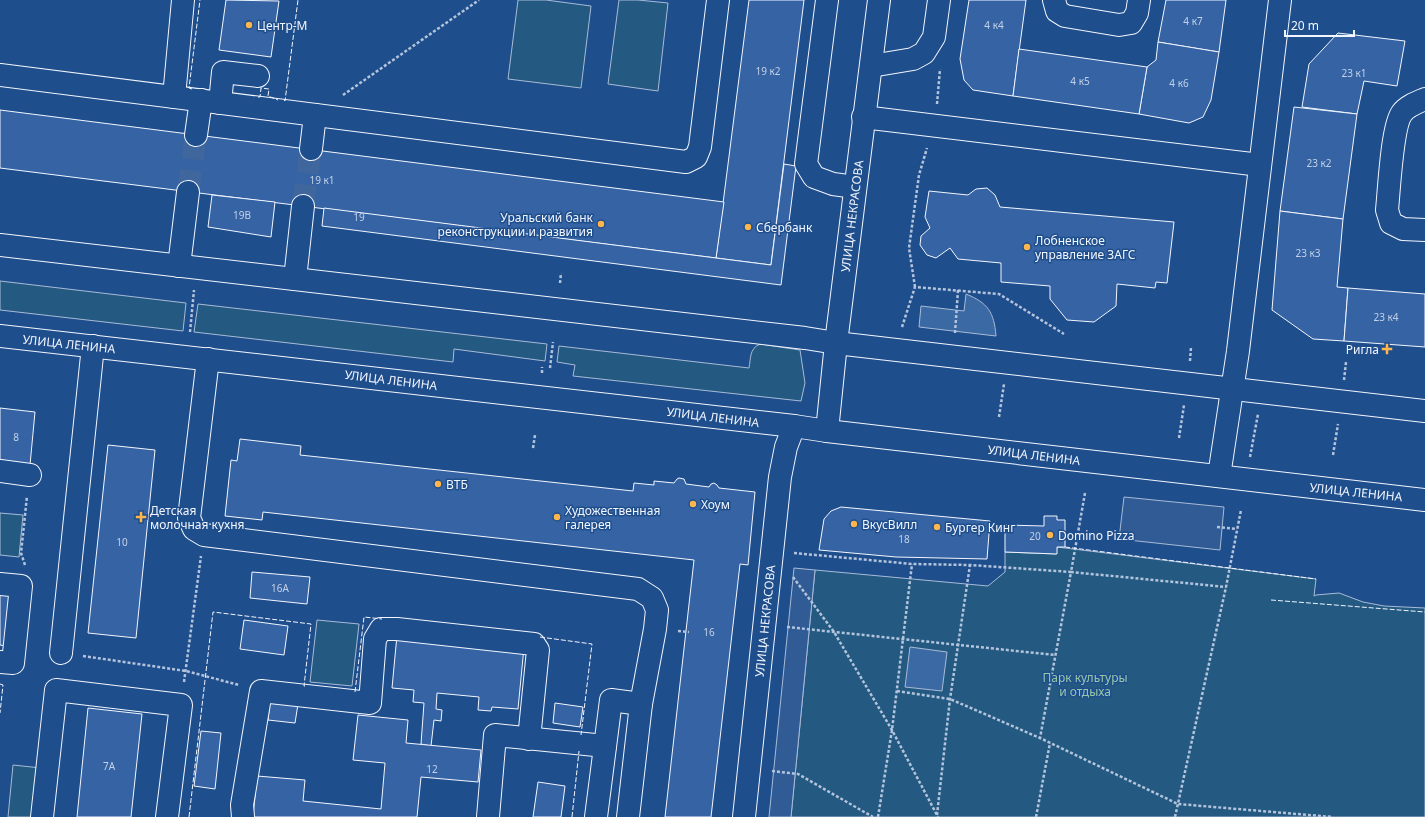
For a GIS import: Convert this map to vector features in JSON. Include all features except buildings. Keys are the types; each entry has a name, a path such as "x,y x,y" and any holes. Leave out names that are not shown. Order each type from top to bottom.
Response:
{"street":[{"path":"174,97 183,0"},
{"path":"0,75 686,162 696,158 700,147 718,0"},
{"path":"828,0 806,164 814,177 833,184 855,187"},
{"name":"УЛИЦА НЕКРАСОВА","path":"827,432 863,117 879,0"},
{"path":"871,66 913,59 924,53 934,36 939,0"},
{"path":"1054,0 1057,11 1065,16 1119,25 1131,23 1137,13 1139,0"},
{"path":"1219,476 1233,389 1280,0"},
{"path":"196,135 223,72 258,76"},
{"path":"1425,99 1414,104 1402,113 1395,128 1387,210 1391,223 1403,229 1425,230"},
{"path":"311,149 315,115"},
{"path":"863,117 1260,165"},
{"path":"179,266 188,192"},
{"path":"295,279 303,206"},
{"path":"0,245 1425,411"},
{"name":"УЛИЦА ЛЕНИНА","path":"0,336 794,426 827,432 1425,500"},
{"path":"61,653 92,346"},
{"path":"208,359 189,518 194,529 204,535 638,589 652,598 657,610 655,629 641,704 628,817"},
{"name":"УЛИЦА НЕКРАСОВА","path":"744,817 780,477 786,447 794,426"},
{"path":"0,472 30,474"},
{"path":"0,584 21,586 13,664 0,662"},
{"path":"243,817 242,805 261,691 370,704 375,639 381,629 397,628 534,644 538,650 529,739"},
{"path":"42,817 56,690 181,705 167,817"},
{"path":"596,817 611,700 641,704"},
{"path":"488,817 495,735 605,746"}],"path":[{"path":"315,115 479,0"},
{"path":"560,283 561,273"},
{"path":"190,332 195,287"},
{"path":"902,327 915,287 999,294 1064,334"},
{"path":"955,331 958,290"},
{"path":"550,368 553,342"},
{"path":"542,367 542,373"},
{"path":"1250,458 1262,392"},
{"path":"533,448 535,435"},
{"path":"27,571 21,553 30,474"},
{"path":"1040,738 1085,493"},
{"path":"1175,817 1226,587 1241,510"},
{"path":"1216,527 1237,530"},
{"path":"181,705 204,535"},
{"path":"773,551 912,564 970,565 1071,572 1226,587"},
{"path":"773,551 834,632 892,730 938,816"},
{"path":"878,817 892,730 912,564"},
{"path":"938,816 950,699 970,565"},
{"path":"764,624 1055,655"},
{"path":"61,653 186,671 261,691"},
{"path":"897,691 950,699 1050,742 1178,804 1333,817"},
{"path":"1036,817 1050,742"},
{"path":"749,768 798,774 873,817"}],"green space":[{"path":"518,0 546,0 591,6 581,88 508,79"},
{"path":"619,0 668,3 658,91 608,84"},
{"path":"0,281 186,303 183,331 0,310"},
{"path":"198,304 547,344 545,361 454,349 453,362 194,332"},
{"path":"760,344 800,350 805,383 801,401 573,376 575,365 557,362 559,346 749,368 752,351"},
{"path":"0,513 23,515 19,557 0,555"},
{"name":"Парк культуры и отдыха","path":"1057,547 1316,579 1314,596 1339,593 1363,602 1384,606 1425,608 1425,817 791,817 815,570 988,586 1005,572 1005,552 1056,554"},
{"path":"317,620 359,624 352,686 310,682"},
{"path":"13,765 41,768 36,817 8,817"}],"shaded area":[{"path":"966,294 980,301 988,309 994,321 996,336 919,327 921,306 964,311"},
{"path":"1124,497 1224,507 1220,550 1119,539"},
{"path":"794,568 815,570 791,817 769,817"},
{"path":"910,647 947,652 942,691 905,687"}],"tunnel":[{"path":"188,192 196,135"},
{"path":"303,206 311,149"}],"fence":[{"path":"192,89 189,88 200,0"},
{"path":"284,100 285,101 298,0"},
{"path":"258,97 260,97 261,88 269,89 268,96 278,100"},
{"path":"1065,547 1316,579"},
{"path":"1271,600 1425,612"},
{"path":"189,817 213,612 311,624 305,686"},
{"path":"355,692 364,617 382,619"},
{"path":"540,637 592,644 581,735"},
{"path":"0,684 3,685 0,713"},
{"path":"572,817 579,751"}],"place":[{"name":"Центр-М","path":"249,25"},
{"name":"Уральский банк реконструкции и развития","path":"601,224"},
{"name":"Сбербанк","path":"748,227"},
{"name":"Лобненское управление ЗАГС","path":"1027,247"},
{"name":"Ригла","path":"1387,349"},
{"name":"ВТБ","path":"438,484"},
{"name":"Хоум","path":"693,504"},
{"name":"Детская молочная кухня","path":"141,517"},
{"name":"Художественная галерея","path":"557,517"},
{"name":"ВкусВилл","path":"854,524"},
{"name":"Бургер Кинг","path":"937,527"},
{"name":"Domino Pizza","path":"1050,535"}]}
